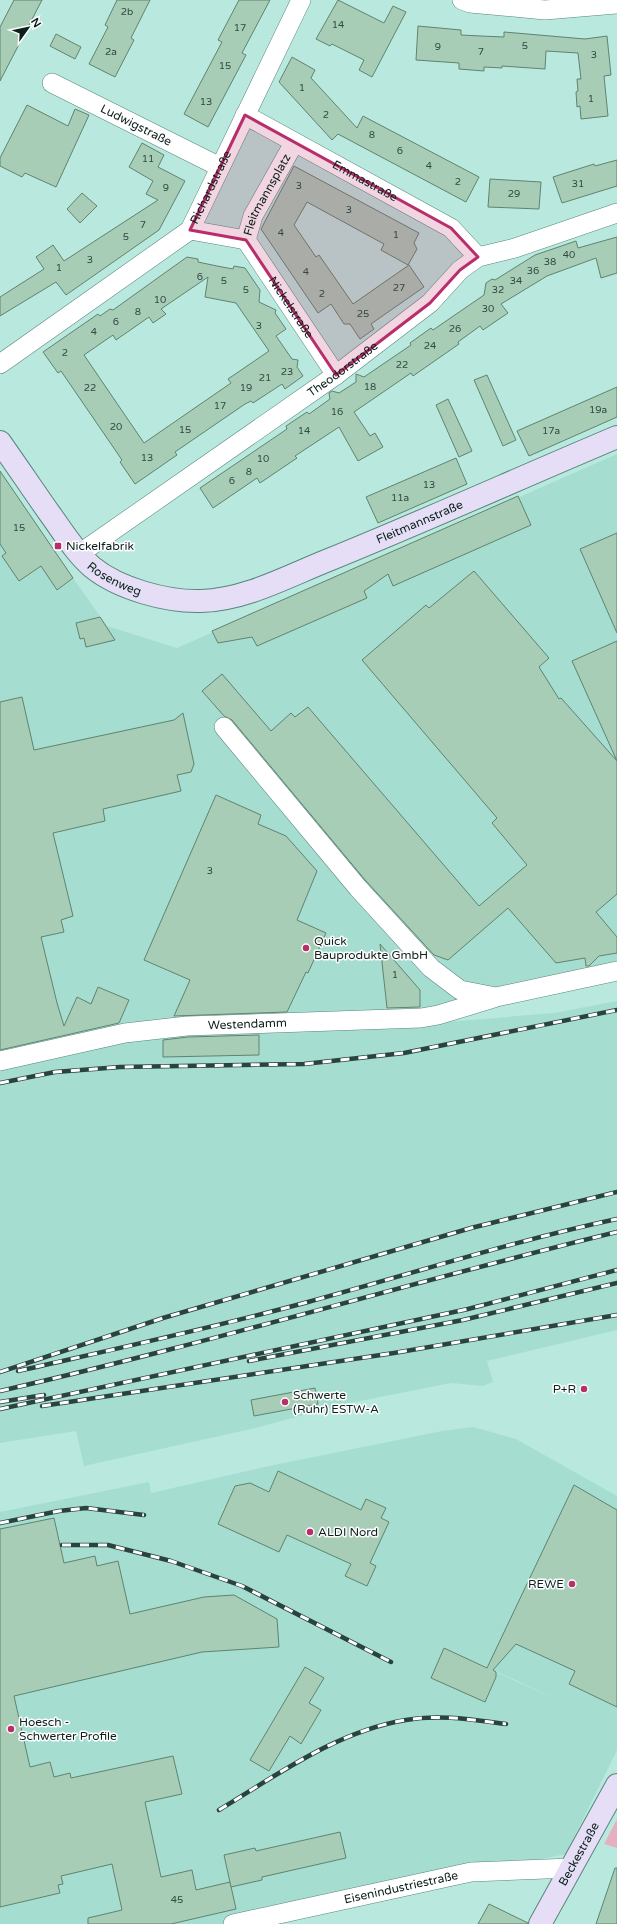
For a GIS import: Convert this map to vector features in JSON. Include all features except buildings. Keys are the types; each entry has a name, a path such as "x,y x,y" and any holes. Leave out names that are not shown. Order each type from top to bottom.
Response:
{"street":[{"name":"Richardstraße","path":"0,364 190,230 301,0"},
{"path":"462,0 470,3 545,10 617,4"},
{"name":"Ludwigstraße","path":"52,83 220,167"},
{"name":"Emmastraße","path":"245,114 294,143 451,228 478,257"},
{"name":"Fleitmannsplatz","path":"190,230 246,240 253,216 294,143"},
{"name":"Theodorstraße","path":"78,554 336,374 430,303 460,270 478,257 514,248 617,213"},
{"name":"Nickelstraße","path":"246,240 336,374"},
{"name":"Fleitmannstraße","path":"219,599 243,594 372,542 617,437"},
{"name":"Rosenweg","path":"0,442 78,554 100,572 113,580 143,592 180,600 202,601 219,599"},
{"name":"Westendamm","path":"224,726 358,888 431,968 460,990 496,997"},
{"name":"Westendamm","path":"0,1061 125,1032 188,1026 421,1018 438,1015 496,997 617,970"},
{"name":"Beckestraße","path":"540,1924 617,1784"},
{"name":"Eisenindustriestraße","path":"233,1924 471,1872 571,1868"}],"highlighted area":[{"path":"245,115 451,228 478,257 460,270 430,303 336,375 246,240 190,230"}],"shaded area":[{"path":"617,454 617,961 498,988 428,1009 0,1054 0,475 107,626 177,648"},
{"path":"617,1001 617,1330 487,1361 493,1382 483,1386 451,1383 350,1403 251,1429 84,1466 76,1431 0,1443 0,1068 163,1034 435,1023 554,1013"},
{"path":"473,1427 516,1439 617,1496 617,1750 566,1854 244,1924 0,1924 0,1512 149,1482 151,1493 274,1465 442,1431","holes":["418,1636 566,1703 513,1680"]},
{"path":"617,1819 617,1848 604,1844"}],"railway":[{"path":"0,1083 55,1072 120,1067 304,1064 404,1053 617,1010"},
{"path":"0,1372 163,1318 471,1228 617,1192"},
{"path":"18,1371 272,1312 539,1237 617,1219"},
{"path":"0,1391 155,1353 463,1271 617,1232"},
{"path":"0,1409 468,1309 617,1270"},
{"path":"249,1361 463,1320 617,1283"},
{"path":"42,1406 394,1353 617,1315"},
{"path":"0,1402 44,1395"},
{"path":"0,1523 59,1511 86,1508 144,1515"},
{"path":"62,1545 108,1545 171,1561 242,1586 391,1662"},
{"path":"219,1810 308,1756 356,1734 381,1726 418,1718 456,1718 506,1724"}],"place":[{"name":"Nickelfabrik","path":"58,546"},
{"name":"Quick Bauprodukte GmbH","path":"306,948"},
{"name":"P+R","path":"584,1389"},
{"name":"Schwerte (Ruhr) ESTW-A","path":"285,1402"},
{"name":"ALDI Nord","path":"310,1532"},
{"name":"REWE","path":"572,1584"},
{"name":"Hoesch - Schwerter Profile","path":"11,1729"}]}
